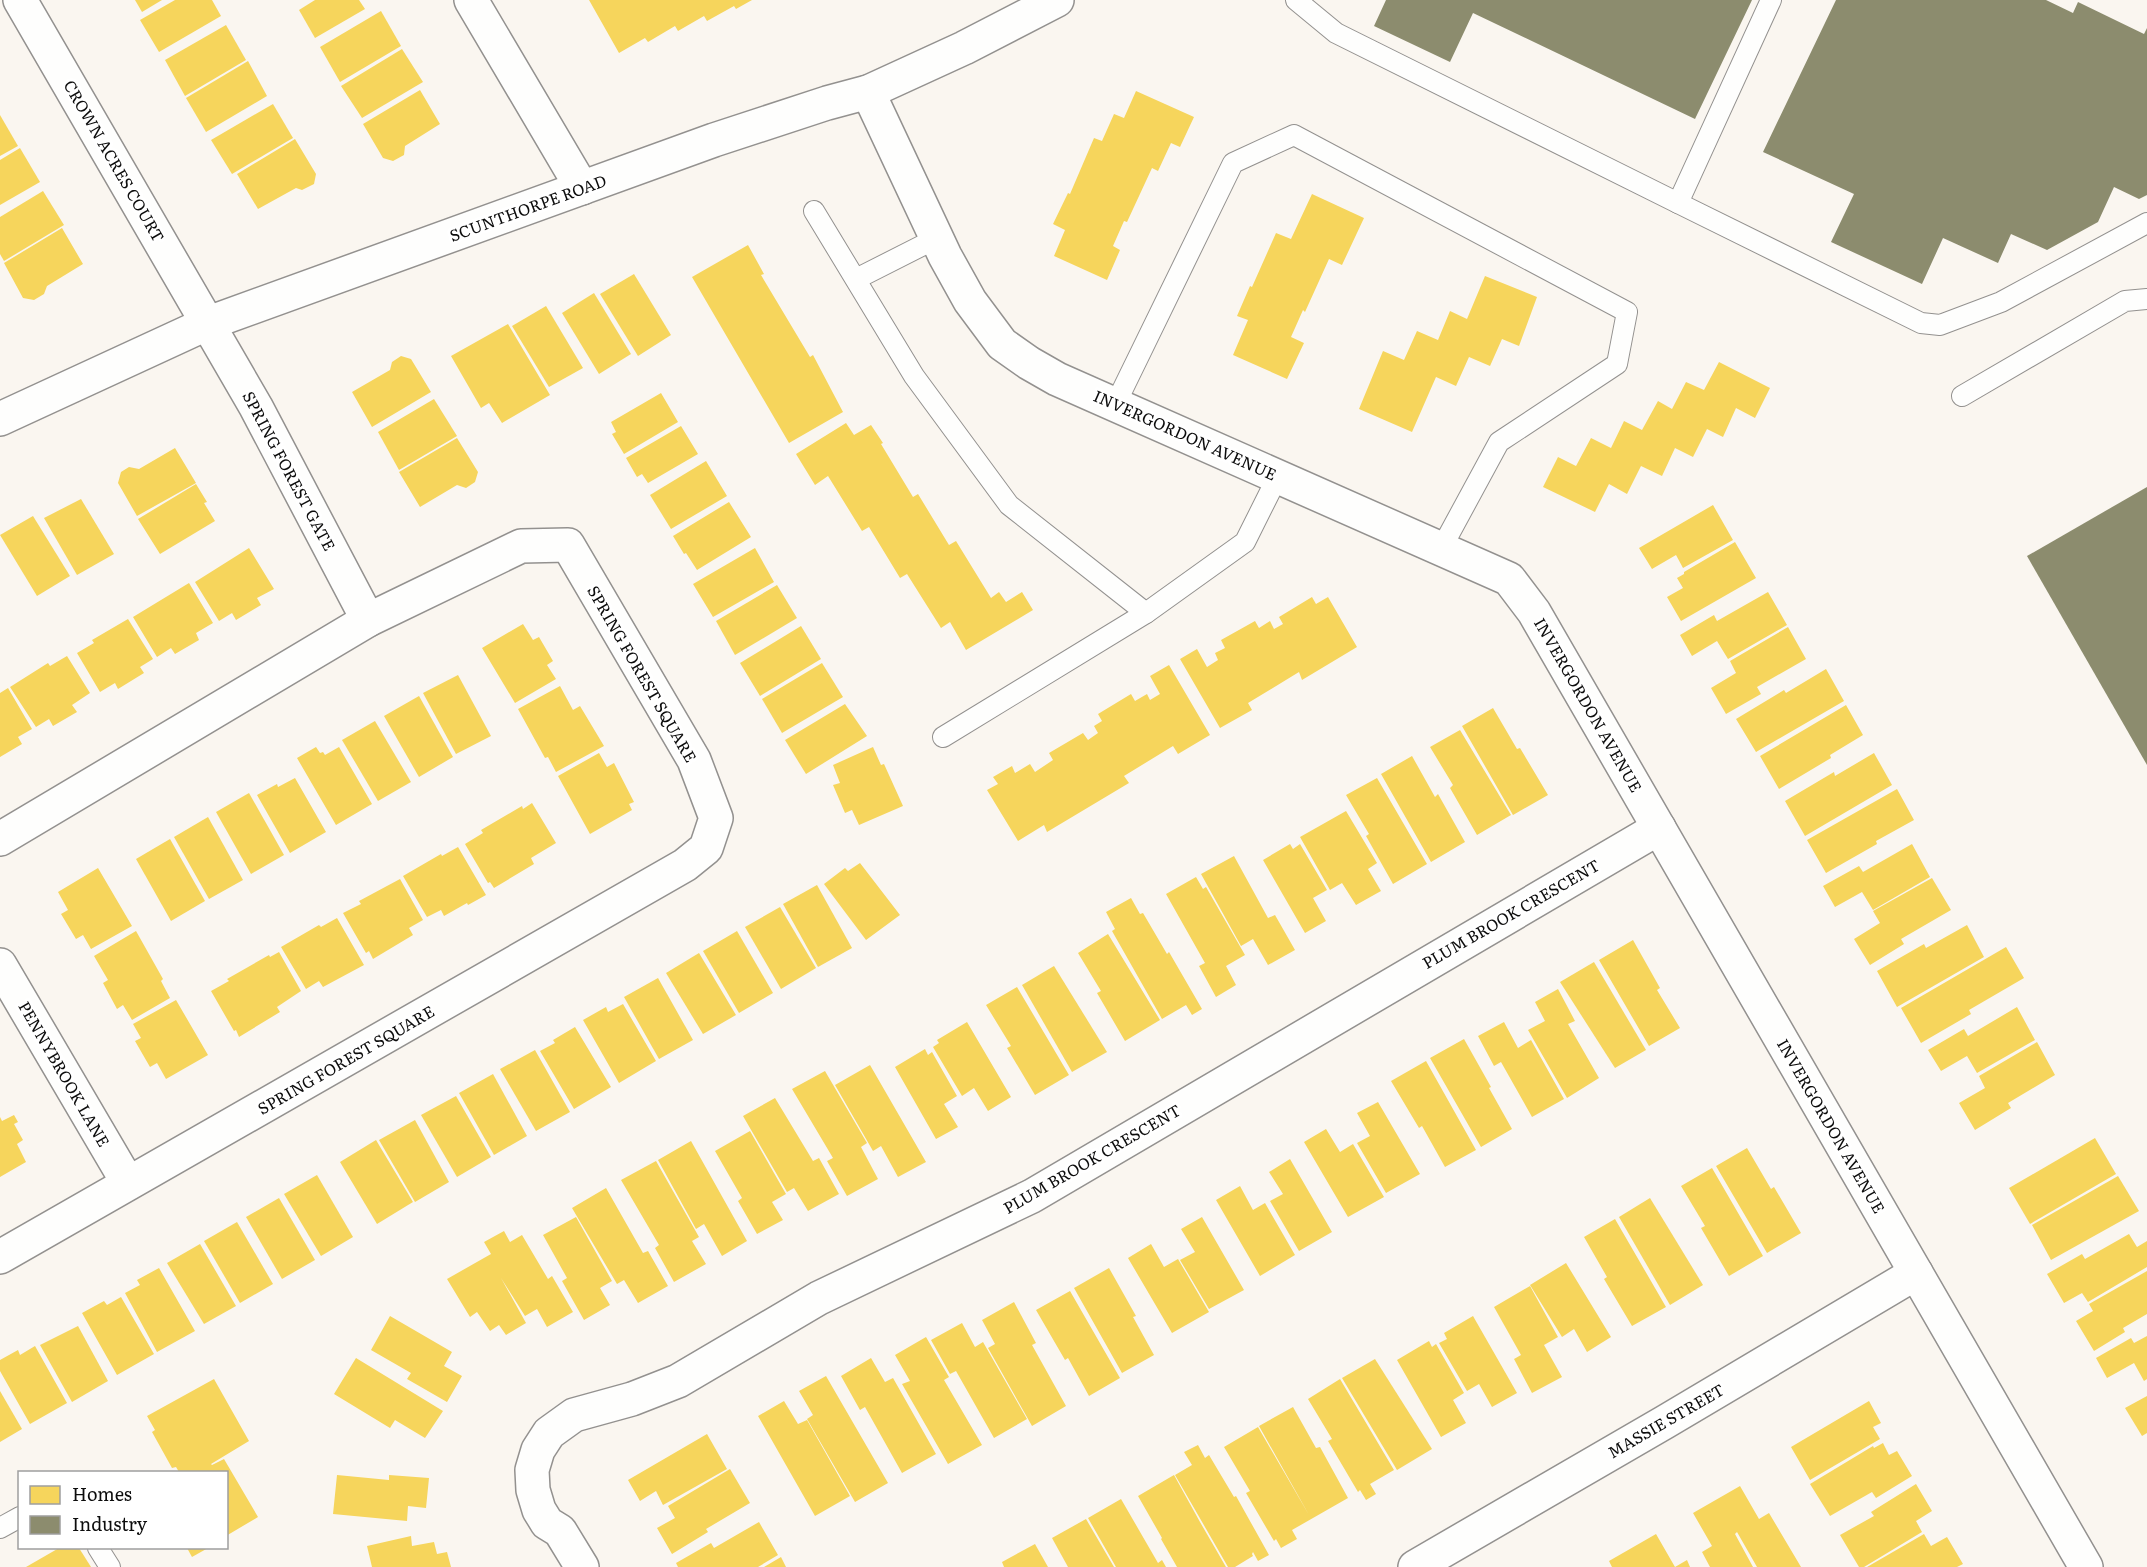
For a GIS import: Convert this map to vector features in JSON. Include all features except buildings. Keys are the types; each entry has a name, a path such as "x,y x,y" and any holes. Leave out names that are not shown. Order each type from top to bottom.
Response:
{"street":[{"name":"CROWN ACRES COURT","path":"20,0 177,267 206,324"},
{"path":"471,0 582,188"},
{"name":"SCUNTHORPE ROAD","path":"0,419 206,324 753,127 868,92 964,48 1058,0"},
{"name":"INVERGORDON AVENUE","path":"868,92 937,238 970,301 1002,344 1057,379 1509,579 1534,612 2086,1567"},
{"name":"SPRING FOREST GATE","path":"206,324 256,406 368,620"},
{"name":"SPRING FOREST SQUARE","path":"0,839 368,620 521,546 568,545 694,760 716,818 706,848 685,865 0,1257"},
{"name":"PLUM BROOK CRESCENT","path":"582,1567 560,1531 547,1523 539,1510 533,1490 532,1470 538,1450 549,1433 574,1415 632,1399 678,1381 819,1298 1032,1196 1659,828"},
{"name":"PENNYBROOK LANE","path":"0,965 128,1183"},
{"name":"MASSIE STREET","path":"1415,1567 1916,1273"}],"lane":[{"path":"1296,0 1336,33 1921,323 1940,325 2001,302 2147,223"},
{"path":"1678,203 1771,0"},
{"path":"1115,405 1233,163 1294,135 1627,312 1617,364 1499,442 1441,549"},
{"path":"814,211 914,376 1009,506 1146,613"},
{"path":"855,279 937,238"},
{"path":"1962,396 2125,301 2147,299"},
{"path":"943,737 1146,613 1245,542 1278,476"},
{"path":"0,1528 18,1518"},
{"path":"99,1549 110,1567"}]}
